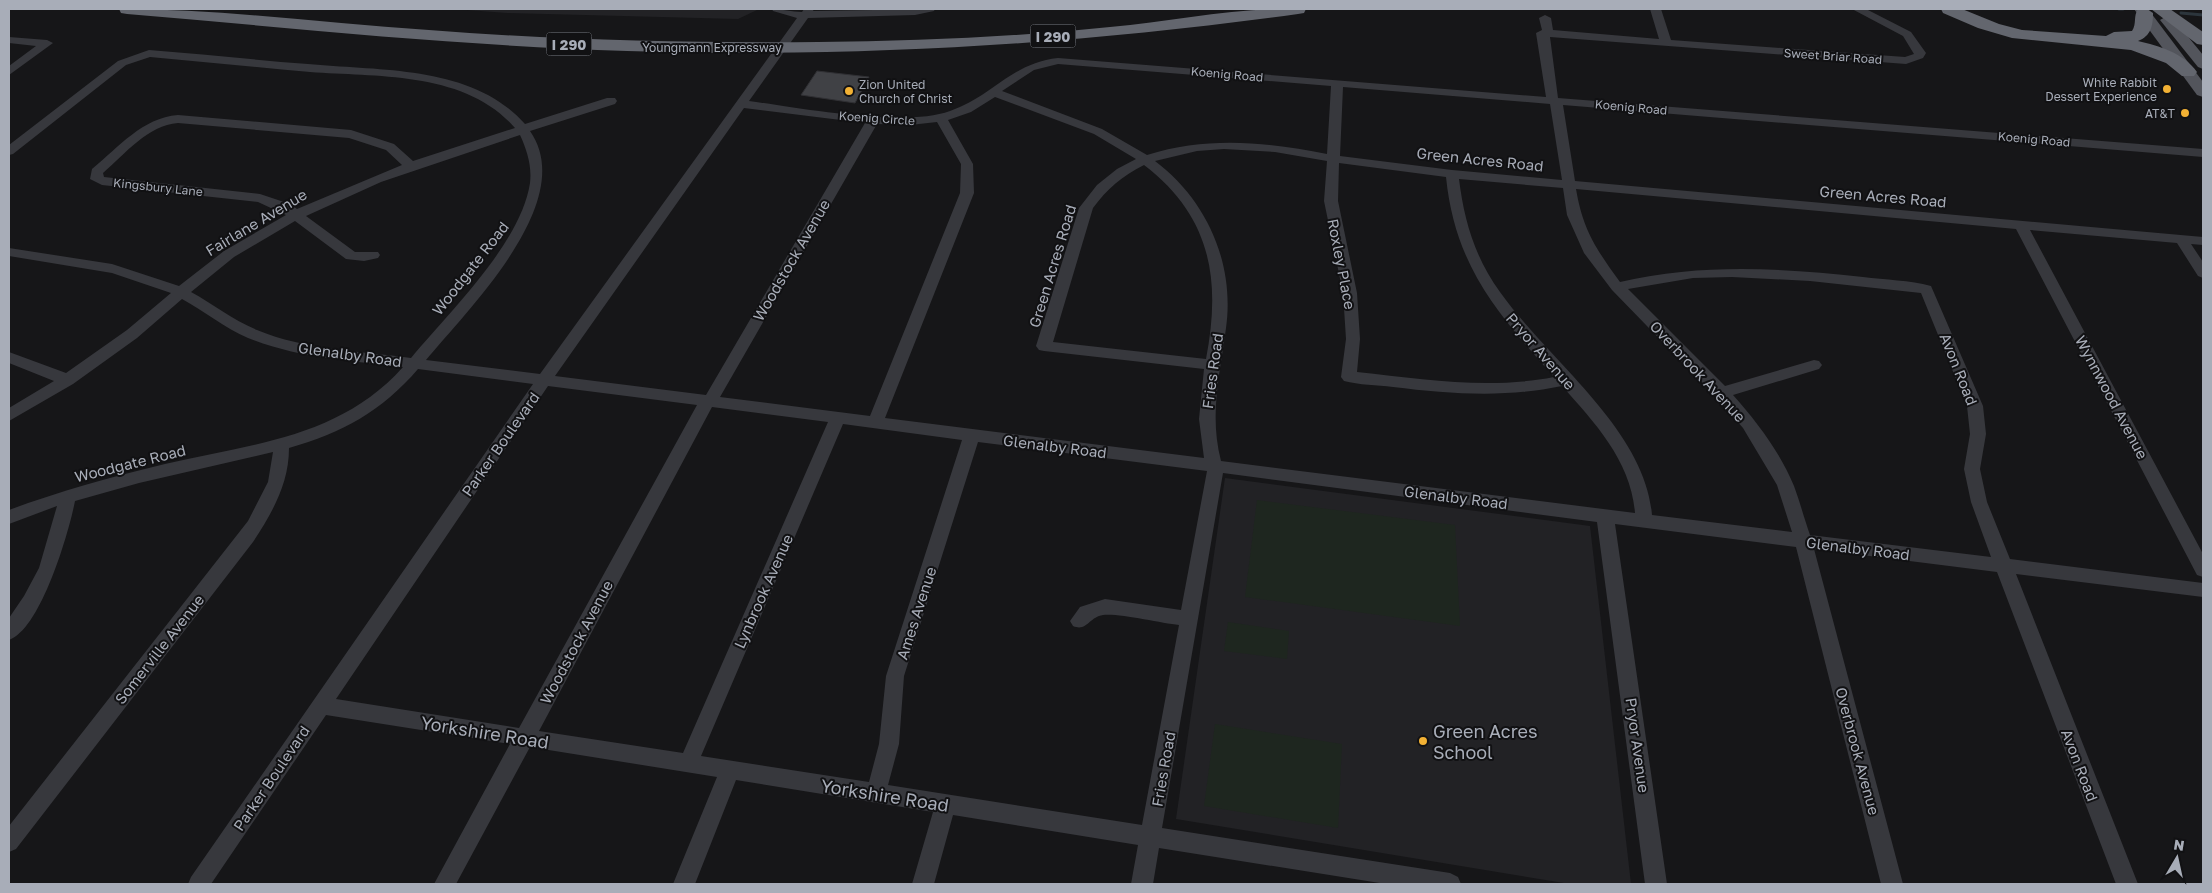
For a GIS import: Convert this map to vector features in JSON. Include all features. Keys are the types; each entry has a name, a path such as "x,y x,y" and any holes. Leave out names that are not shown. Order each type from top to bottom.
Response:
{"highway":[{"name":"Youngmann Expressway","path":"127,9 529,42 811,41 966,43 1138,28 1298,9"},
{"name":"Youngmann Expressway","path":"292,9 556,30 761,41"},
{"name":"Youngmann Expressway","path":"811,41 1198,9"},
{"path":"1949,9 1980,24 2012,33 2140,46 2195,68"},
{"path":"1962,9 1997,24 2030,31 2120,38 2142,33 2150,10 2203,40"}],"main road":[{"path":"2150,10 2195,68 2203,92"}],"street":[{"path":"777,9 795,15 807,12 915,12 930,9"},
{"path":"1656,9 1666,43"},
{"name":"Sweet Briar Road","path":"1548,34 1906,61 1919,56 1920,53 1907,34 1858,9"},
{"name":"Parker Boulevard","path":"199,884 544,380 807,12"},
{"path":"1545,18 1548,34 1542,33 1554,101"},
{"path":"9,40 48,43 9,71"},
{"name":"Woodgate Road","path":"9,151 122,63 149,53 427,79 460,88 493,102 510,115 524,130 535,152 538,172 535,197 528,217 513,245 415,364 388,393 356,416 324,431 281,444 107,484 68,495 9,517"},
{"name":"Koenig Circle","path":"740,104 873,120 905,122 941,118 976,106 1028,67 1041,62 1058,60"},
{"name":"Koenig Road","path":"1058,60 2203,152"},
{"name":"Roxley Place","path":"1336,83 1332,158 1332,206 1350,292 1352,316 1349,377 1470,390 1524,388 1565,380"},
{"name":"Fries Road","path":"995,93 1094,130 1126,146 1146,160 1170,181 1186,199 1202,224 1214,252 1218,268 1221,301 1206,415 1208,440 1215,466 1142,884"},
{"name":"Fairlane Avenue","path":"9,415 68,380 132,334 221,259 295,214 347,190 411,167 611,101"},
{"name":"Overbrook Avenue","path":"1554,101 1574,215 1580,232 1602,268 1617,286 1722,393 1749,424 1776,467 1792,504 1892,884"},
{"path":"876,423 967,193 967,164 941,118"},
{"name":"Kingsbury Lane","path":"372,254 364,257 351,256 295,214 274,202 260,198 102,181 96,176 100,168 150,126 164,120 178,119 351,134 390,147 400,154 411,167"},
{"name":"Woodstock Avenue","path":"445,884 708,401 873,120"},
{"name":"Green Acres Road","path":"1212,365 1044,346 1086,208 1092,198 1110,179 1146,160 1188,150 1235,146 1283,149 1332,158 1452,174 2203,241"},
{"name":"Pryor Avenue","path":"1452,174 1452,194 1457,218 1473,262 1510,317 1600,418 1628,459 1641,489 1644,521"},
{"name":"Wynnwood Avenue","path":"2020,224 2203,570"},
{"path":"2181,239 2203,273"},
{"name":"Glenalby Road","path":"9,252 112,268 181,292 244,330 266,339 317,351 1644,521 2203,590"},
{"name":"Avon Road","path":"1617,286 1664,276 1715,272 1761,273 1926,289 1968,386 1974,406 1978,434 1972,462 1974,487 2127,884"},
{"path":"9,357 68,380"},
{"path":"1722,393 1814,365"},
{"name":"Lynbrook Avenue","path":"688,764 838,418"},
{"name":"Ames Avenue","path":"876,794 889,744 891,702 895,676 972,435"},
{"name":"Somerville Avenue","path":"9,842 247,537 274,492 280,474 281,444"},
{"path":"9,632 30,604 48,568 64,518 68,495"},
{"name":"Pryor Avenue","path":"1605,516 1656,884"},
{"path":"1079,621 1086,612 1105,607 1189,620"},
{"name":"Yorkshire Road","path":"320,706 1151,837 1420,882 1450,884"},
{"path":"684,884 730,771"},
{"path":"923,884 945,805"}],"shaded area":[{"path":"454,9 757,10 738,19 507,13"},
{"path":"1225,478 1590,526 1631,884 1570,884 1176,819"},
{"path":"1257,500 1455,525 1460,626 1245,597"},
{"path":"1228,622 1289,631 1287,659 1224,651"},
{"path":"1215,724 1342,744 1338,828 1204,806"}],"building":[{"name":"Zion United Church of Christ","path":"817,71 869,77 855,103 801,95"}],"waterway":[{"path":"2181,13 2203,15"}],"place":[{"name":"White Rabbit Dessert Experience","path":"2167,89"},
{"name":"Zion United Church of Christ","path":"849,91"},
{"name":"AT&T","path":"2185,113"},
{"name":"Green Acres School","path":"1423,741"}]}
